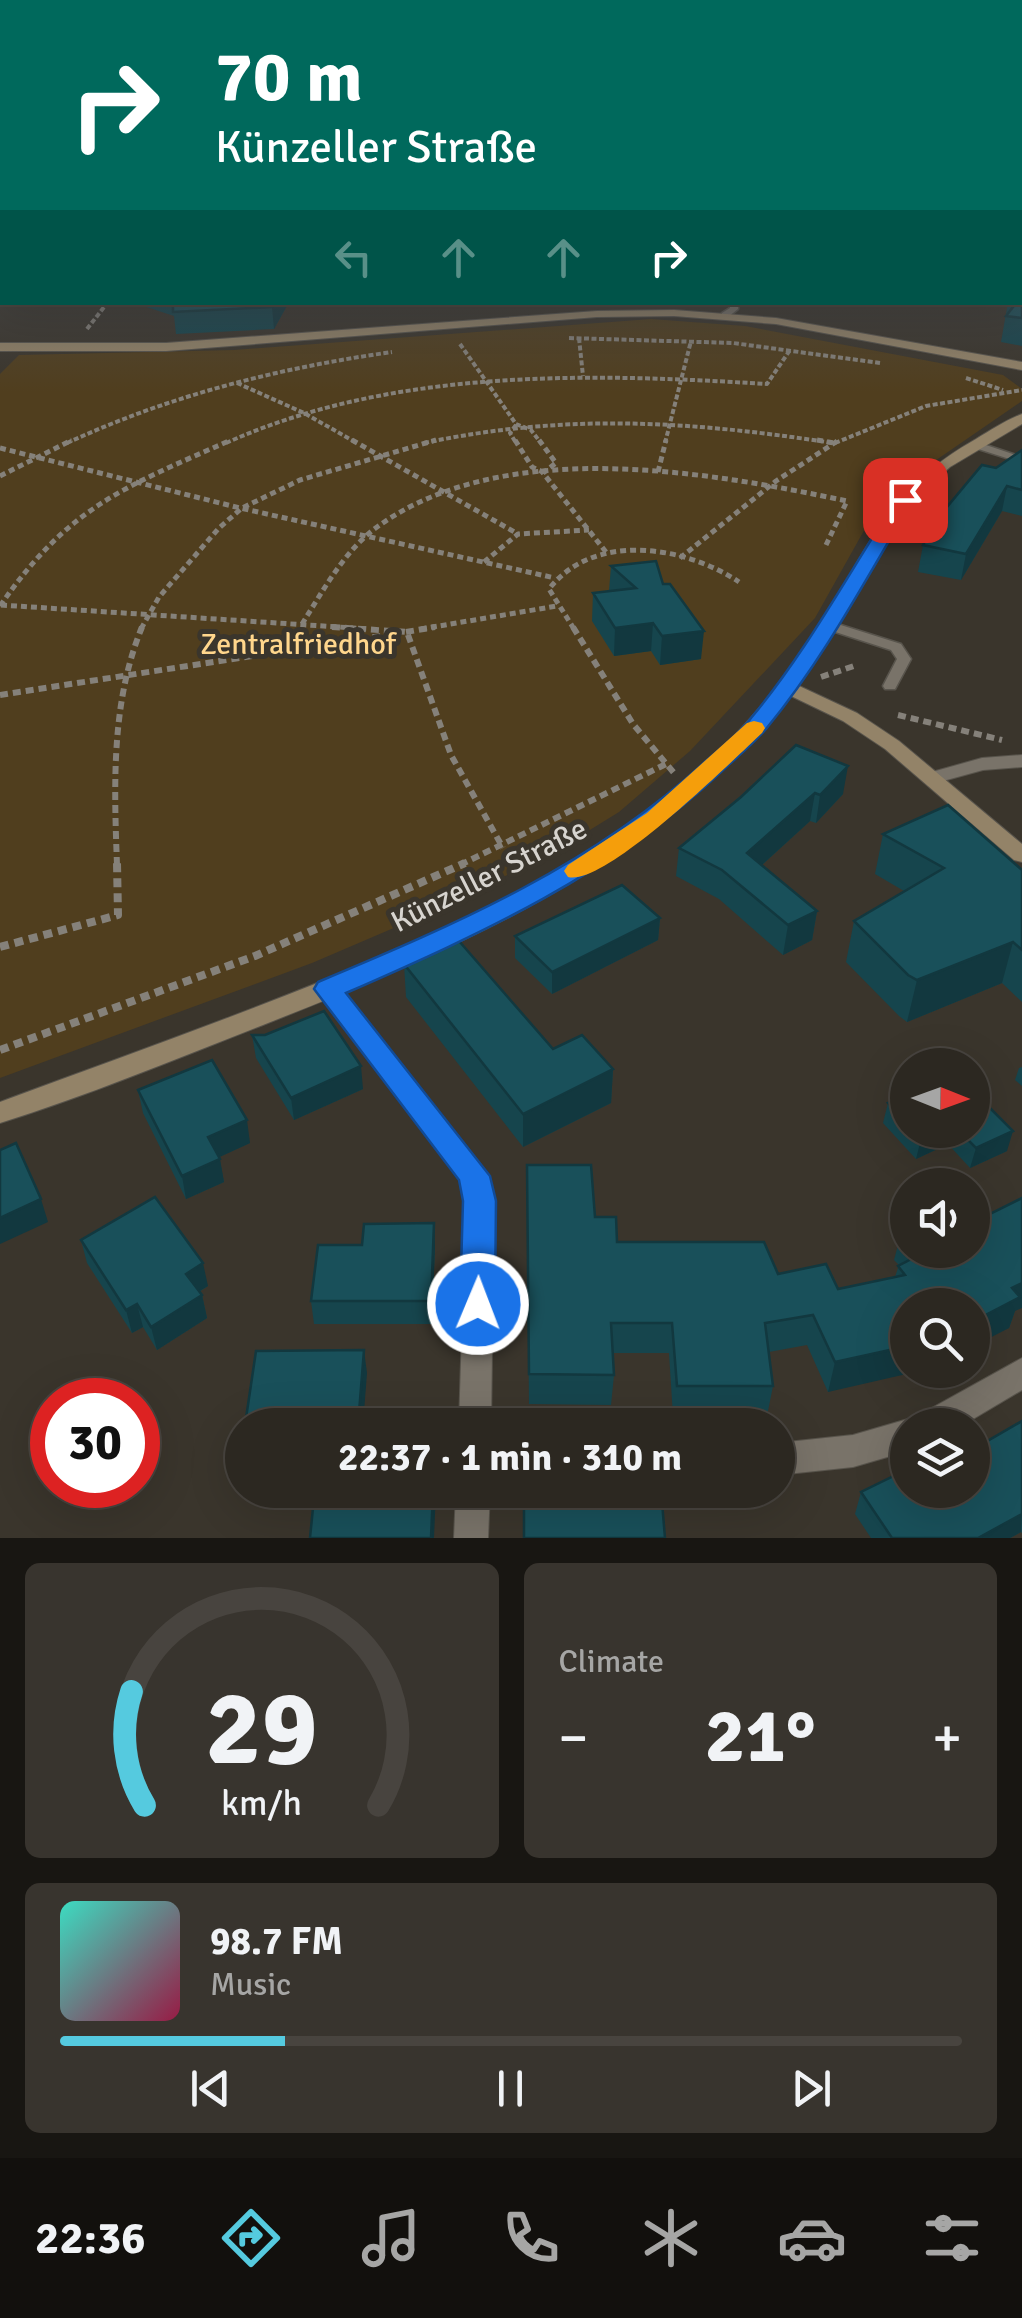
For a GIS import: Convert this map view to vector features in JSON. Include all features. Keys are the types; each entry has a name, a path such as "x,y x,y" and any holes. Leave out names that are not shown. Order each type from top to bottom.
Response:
{"main road":[{"path":"0,347 241,342 597,314 725,316 776,321 1022,366"},
{"name":"Künzeller Straße","path":"0,1112 328,989 477,924 561,881 625,840 702,779 758,725 828,626 905,500 934,472 1022,418"},
{"path":"786,687 850,716 892,745 1022,855"}],"street":[{"path":"932,778 982,764 1022,761"},
{"path":"328,989 474,1176 480,1201 475,1408"},
{"path":"962,1408 1022,1373"},
{"path":"795,1457 853,1451 890,1440"},
{"path":"472,1538 473,1508"}],"lane":[{"path":"725,316 734,305"},
{"path":"976,445 1022,460"},
{"path":"828,626 896,646 904,659 890,686"}],"path":[{"path":"78,340 106,305"},
{"path":"562,338 691,340 889,364"},
{"path":"578,338 583,376"},
{"path":"658,472 691,340"},
{"path":"477,343 460,344 516,424 532,430 556,464 543,472"},
{"path":"0,605 39,554 106,498 232,438 304,414 486,380 680,377 768,384 790,350"},
{"path":"0,476 148,406 236,382 402,351"},
{"path":"966,378 1003,390"},
{"path":"236,382 304,414 518,534 590,530"},
{"path":"680,558 834,443 902,412 1003,390 1022,390"},
{"path":"0,947 118,916 116,728 124,676 147,613 240,508 303,478 378,455 466,431 516,424 580,418 673,420 834,443"},
{"path":"516,424 510,433 532,467 543,472 606,552"},
{"path":"0,448 240,508 555,578"},
{"path":"302,624 330,579 368,534 406,510 446,493 543,472 658,472 776,485 847,501 826,545"},
{"path":"484,562 518,534"},
{"path":"674,773 634,724 550,590 555,578 571,566 606,552 657,553 711,564 739,582"},
{"path":"0,605 407,632"},
{"path":"0,695 557,606"},
{"path":"407,632 451,756 503,848"},
{"path":"898,715 1003,740"},
{"path":"0,1050 241,964 503,848 666,764"}],"green space":[{"name":"Zentralfriedhof","path":"651,319 745,326 1003,375 1022,389 1022,401 897,487 871,518 815,618 690,751 619,812 546,857 396,927 312,963 0,1078 0,374 19,355 234,350"}],"building":[{"path":"173,305 273,305 272,307 173,312"},
{"path":"1015,305 1022,305 1022,318 1006,316"},
{"path":"1022,450 1022,490 1007,486 966,554 923,545 937,519 982,465 996,468"},
{"path":"656,561 663,584 670,584 704,631 662,636 653,623 615,628 593,593 636,588 611,566"},
{"path":"796,745 848,766 820,795 815,793 747,853 817,911 788,925 722,870 679,848"},
{"path":"948,805 1022,870 1022,950 1013,942 917,980 854,921 944,868 883,834"},
{"path":"622,885 660,918 552,972 515,936"},
{"path":"459,941 553,1049 582,1035 613,1069 523,1114 404,964"},
{"path":"324,1011 361,1066 291,1098 252,1035 265,1035"},
{"path":"212,1060 247,1120 208,1137 220,1159 182,1176 138,1090"},
{"path":"990,1108 1013,1131 990,1142"},
{"path":"16,1143 41,1199 0,1218 0,1150"},
{"path":"527,1165 591,1165 595,1217 616,1217 617,1242 764,1242 778,1274 826,1264 838,1289 905,1275 900,1268 990,1268 990,1214 1022,1198 1022,1283 1012,1288 1020,1297 990,1313 990,1288 890,1288 890,1350 835,1362 813,1315 765,1323 773,1386 677,1386 672,1323 611,1323 614,1375 529,1374"},
{"path":"155,1197 203,1263 186,1274 202,1295 151,1327 137,1304 126,1310 81,1240"},
{"path":"434,1223 431,1301 311,1301 318,1245 362,1245 364,1224"},
{"path":"364,1350 359,1408 248,1408 256,1351"},
{"path":"1022,1421 1022,1514 978,1538 892,1538 861,1492 890,1478 890,1508 990,1508 990,1440"},
{"path":"313,1508 432,1508 431,1538 310,1538"},
{"path":"524,1508 662,1508 665,1538 524,1538"}],"slow traffic":[{"path":"577,871 656,818 754,728"}],"route":[{"path":"478,1304 480,1201 474,1176 328,989 460,933 561,881 680,798 758,725 828,626 905,500"}]}
